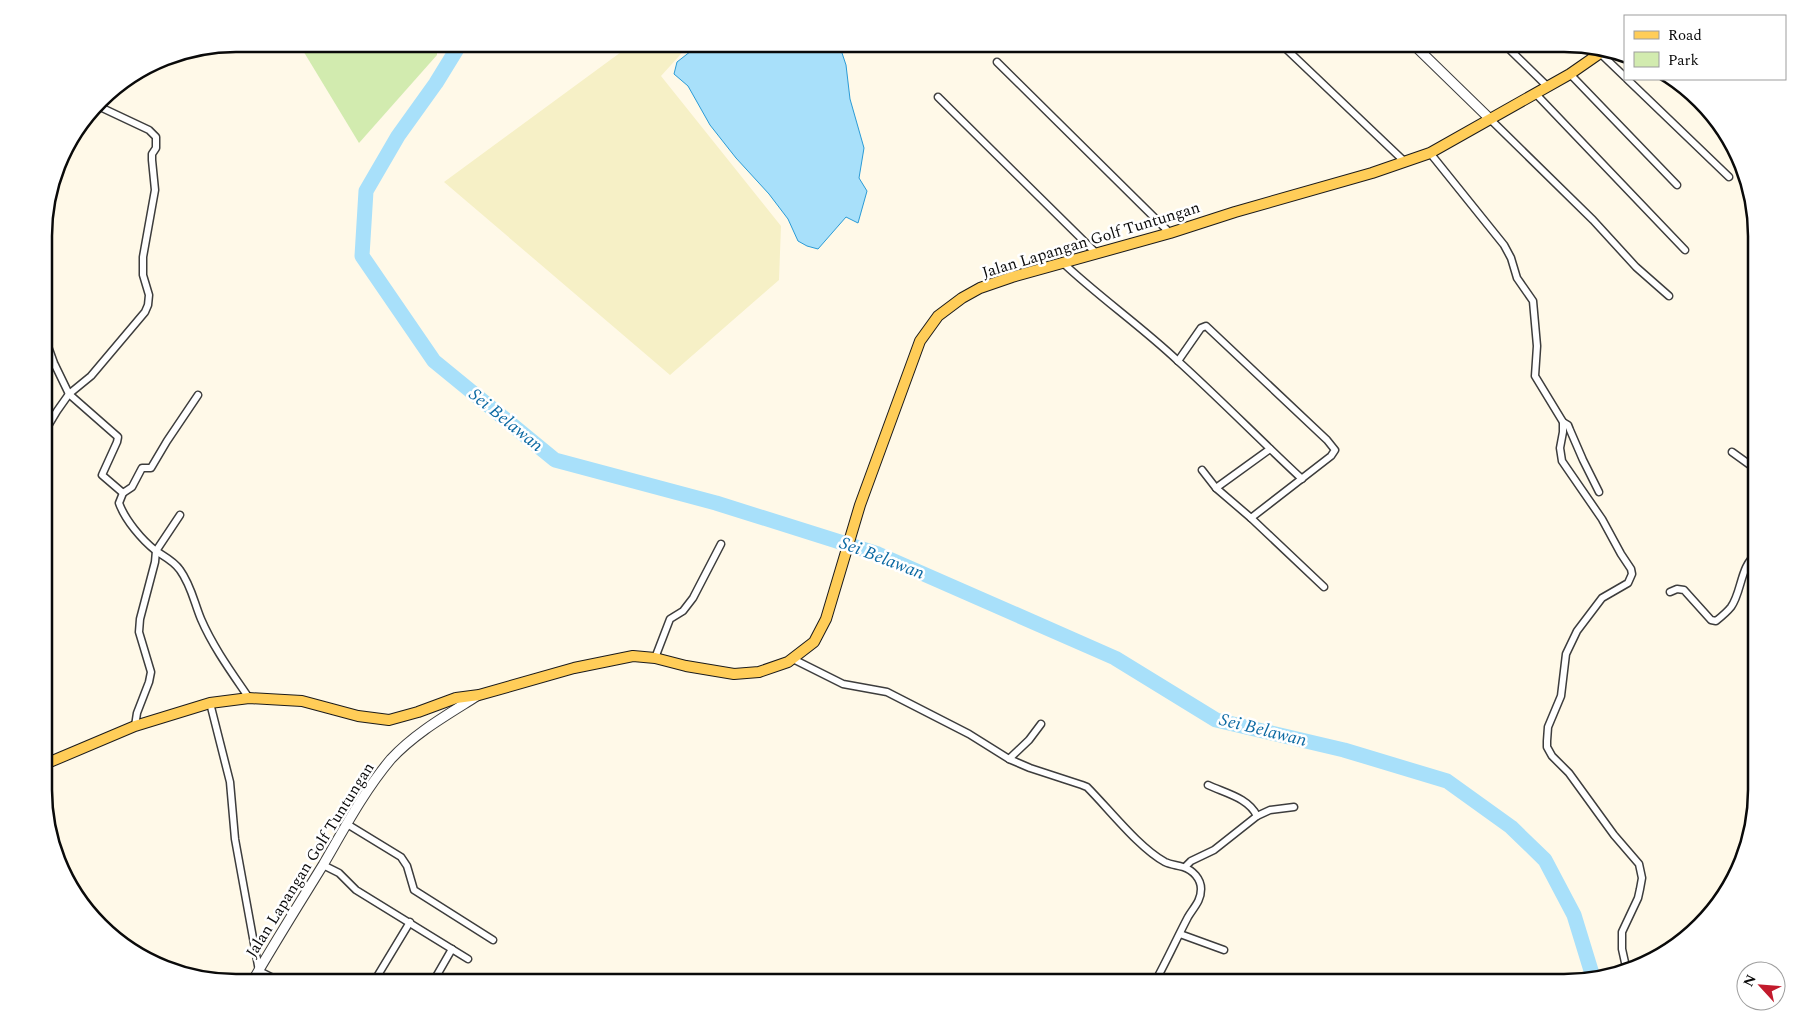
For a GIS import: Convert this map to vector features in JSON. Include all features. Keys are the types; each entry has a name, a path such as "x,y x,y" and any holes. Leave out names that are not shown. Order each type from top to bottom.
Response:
{"main road":[{"name":"Jalan Lapangan Golf Tuntungan","path":"479,695 574,668 633,656 655,658 701,669 734,674 759,672 775,668 793,660 819,636 826,619 860,505 899,401 915,352 938,316 962,298 980,288 1012,277 1043,270 1062,262 1170,233 1430,154 1570,74 1597,55"},
{"path":"52,761 135,726 210,703 249,698 302,701 358,716 389,720 456,698 479,695"}],"street":[{"path":"1289,52 1405,162"},
{"path":"1421,52 1593,220 1636,267 1669,296"},
{"path":"1512,52 1547,86"},
{"path":"1609,58 1624,76"},
{"path":"997,62 1170,233"},
{"path":"1570,74 1677,184"},
{"path":"1628,80 1729,177"},
{"path":"1535,93 1685,250"},
{"path":"938,97 1096,253"},
{"path":"52,419 69,394 91,376 145,312 148,305 149,295 143,275 143,257 154,190 152,154 156,148 156,137 149,130 104,109"},
{"path":"1430,154 1504,245 1511,258 1517,278 1533,301 1537,346 1534,376 1563,422 1568,425 1599,492"},
{"path":"1062,262 1091,289 1122,312 1178,361 1302,479"},
{"path":"1178,361 1201,328 1206,326 1327,440 1335,450 1302,479 1250,518"},
{"path":"52,357 69,394 118,437 102,475 123,493"},
{"path":"198,395 151,468 142,468 132,487 123,493 119,500 120,506 130,522 156,551 170,559 179,568 191,588 202,620 211,637 249,698"},
{"path":"1563,422 1560,448 1562,461 1602,519 1631,569 1632,574 1628,583 1602,598 1577,631 1566,654 1561,696 1548,727 1547,747 1552,756 1568,773 1639,864 1642,878 1638,898 1622,932 1622,949 1625,963"},
{"path":"1216,488 1270,449"},
{"path":"1732,452 1748,464"},
{"path":"1202,470 1216,488 1324,587"},
{"path":"135,726 137,713 151,672 140,632 140,619 156,562 156,551 180,515"},
{"path":"655,658 670,619 683,611 693,598 720,544"},
{"path":"1670,592 1677,589 1684,590 1711,620 1716,621 1731,607 1748,565"},
{"path":"793,660 844,684 887,692 1030,768 1088,787 1139,841 1160,859 1166,863 1185,867 1197,876 1201,891 1199,901 1160,974"},
{"name":"Jalan Lapangan Golf Tuntungan","path":"256,974 376,778 392,758 429,726 479,695"},
{"path":"210,703 230,782 235,839 258,971 264,974"},
{"path":"1010,758 1029,740 1041,724"},
{"path":"1208,785 1246,802 1254,809 1257,816"},
{"path":"1185,867 1190,861 1214,850 1257,816 1270,810 1294,807"},
{"path":"347,824 402,857 407,866 412,886 419,894 493,940"},
{"path":"322,865 339,873 356,890 468,959"},
{"path":"379,974 410,922"},
{"path":"1180,934 1224,950"},
{"path":"438,974 452,949"}],"shaded area":[{"path":"621,52 683,52 661,76 781,226 779,280 670,375 444,182"}],"green space":[{"path":"304,52 437,52 437,55 359,143"}],"water":[{"path":"690,52 842,52 846,65 850,99 864,148 859,178 867,191 858,223 846,217 818,249 798,241 788,219 710,125 688,86 674,74 677,62"}],"waterway":[{"name":"Sei Belawan","path":"455,52 436,83 398,136 366,191 362,256 434,361 555,460 716,503 878,554 1115,658 1216,720 1344,750 1447,781 1511,827 1545,860 1574,915 1591,971"}]}
